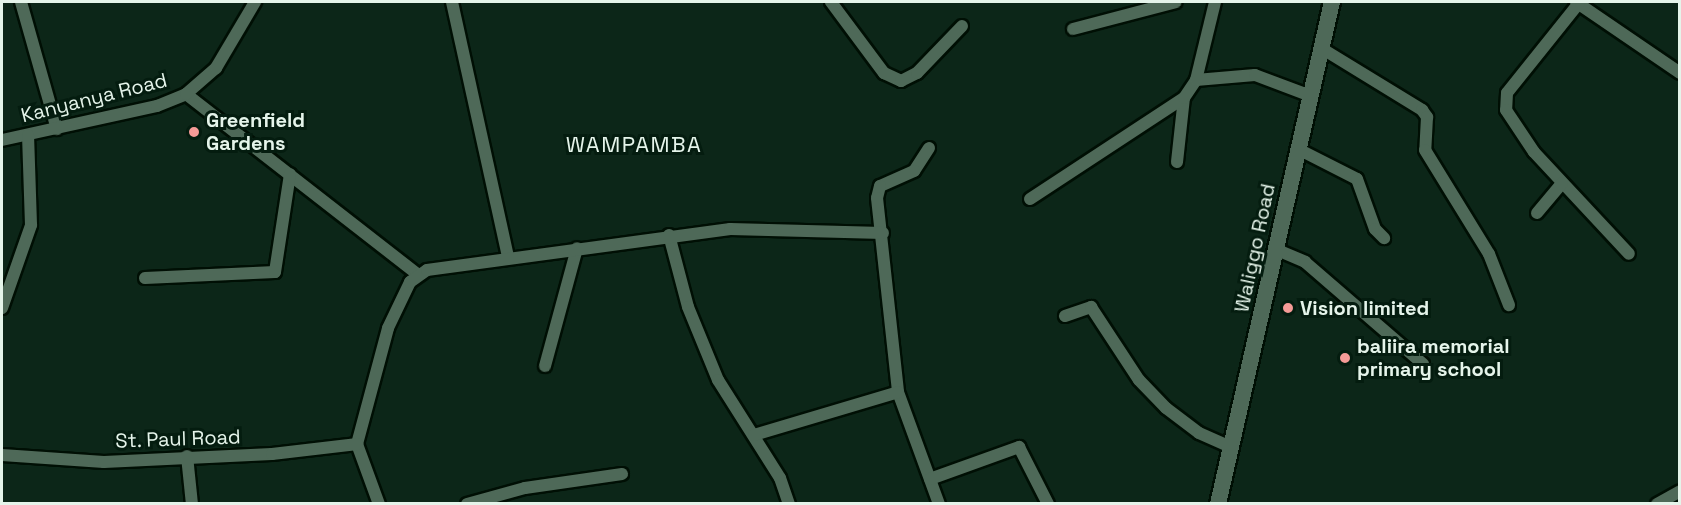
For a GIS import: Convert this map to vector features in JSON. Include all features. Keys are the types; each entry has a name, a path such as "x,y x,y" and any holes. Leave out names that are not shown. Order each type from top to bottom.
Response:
{"street":[{"path":"21,2 57,129"},
{"name":"Kanyanya Road","path":"2,140 157,106 186,94 216,68 255,2"},
{"path":"452,2 508,256"},
{"path":"831,2 884,73 901,81 917,74 962,26"},
{"path":"1072,29 1176,2"},
{"path":"1030,199 1184,98 1196,80 1215,2"},
{"name":"Waliggo Road","path":"1218,504 1332,2"},
{"path":"1629,254 1534,152 1504,102 1577,2 1680,73"},
{"path":"1321,48 1422,110 1427,117 1425,150 1489,254 1509,305"},
{"path":"1196,80 1255,75 1311,96"},
{"path":"186,94 417,274 508,256 730,229 883,233"},
{"path":"1177,162 1184,98"},
{"path":"2,308 31,225 28,135"},
{"path":"929,148 909,176 877,190 898,392 939,504"},
{"path":"1298,149 1357,179 1375,229 1384,238"},
{"path":"145,278 275,272 290,174"},
{"path":"1537,213 1562,183"},
{"path":"669,235 700,339 718,380 754,435 789,504"},
{"path":"545,366 577,248"},
{"path":"1275,249 1305,262 1423,364"},
{"path":"379,504 357,444 388,328 417,274"},
{"path":"1065,315 1091,307 1139,380 1166,408 1199,433 1230,447"},
{"path":"754,435 898,392"},
{"name":"St. Paul Road","path":"2,455 64,462 272,454 357,444"},
{"path":"930,479 1019,447 1048,504"},
{"path":"187,456 192,504"},
{"path":"467,504 525,488 622,474"},
{"path":"1657,504 1680,491"}],"place":[{"name":"Greenfield Gardens","path":"194,132"},
{"name":"Vision limited","path":"1288,308"},
{"name":"baliira memorial primary school","path":"1345,358"}],"district":[{"name":"WAMPAMBA","path":"634,145"}]}
